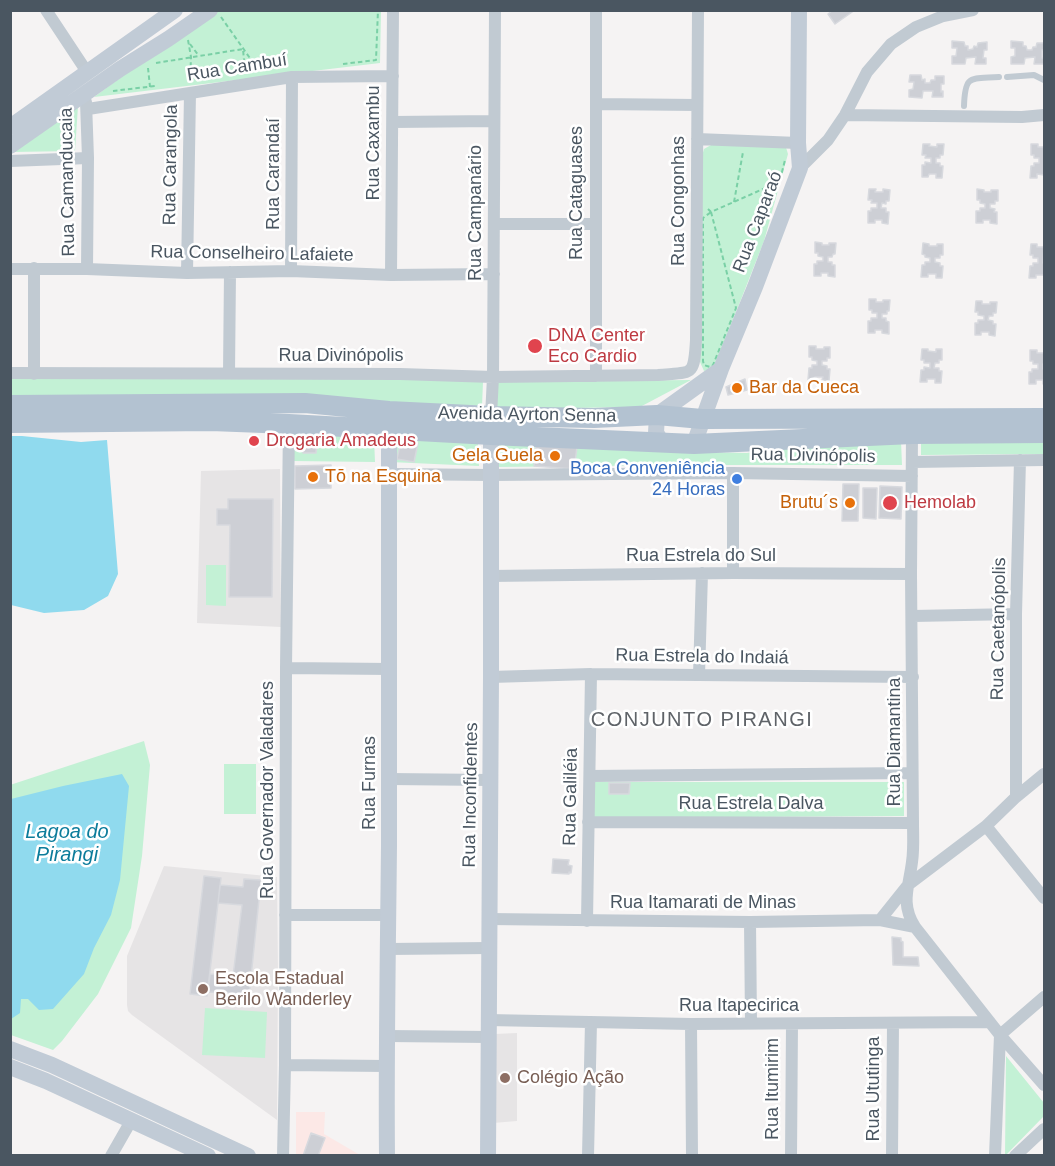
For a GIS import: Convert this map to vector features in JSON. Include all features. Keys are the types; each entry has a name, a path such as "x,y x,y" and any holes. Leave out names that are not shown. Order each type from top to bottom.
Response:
{"main road":[{"path":"10,127 175,10"},
{"name":"Rua Caparaó","path":"694,444 800,168 792,149 799,10"},
{"path":"10,146 86,101 120,69 214,11"},
{"path":"662,442 656,433 657,415 721,369"},
{"name":"Avenida Ayrton Senna","path":"10,405 305,403 389,420"},
{"name":"Avenida Ayrton Senna","path":"491,425 657,415 702,419 1044,418"},
{"name":"Avenida Ayrton Senna","path":"10,423 211,421 290,424 389,420 491,425 694,444 912,434 1044,433"},
{"name":"Rua Furnas","path":"387,1155 389,420"},
{"name":"Rua Inconfidentes","path":"488,1155 491,425"},
{"path":"10,1049 51,1065 248,1155"},
{"path":"10,1067 46,1081 208,1155"}],"street":[{"path":"46,10 87,72"},
{"name":"Rua Caxambu","path":"392,275 393,10"},
{"name":"Rua Campanário","path":"491,425 495,10"},
{"name":"Rua Cataguases","path":"596,10 596,376"},
{"name":"Rua Congonhas","path":"671,374 690,371 695,361 698,10"},
{"path":"800,168 828,140 845,115 867,72 891,44 916,27 944,16 973,10"},
{"name":"Rua Cambuí","path":"86,101 292,77 393,76"},
{"name":"Rua Carandaí","path":"291,271 292,77"},
{"name":"Rua Carangola","path":"187,273 190,88"},
{"name":"Rua Camanducaia","path":"86,101 87,269"},
{"path":"596,104 697,105"},
{"path":"845,115 1022,117 1044,115"},
{"path":"393,122 494,121"},
{"path":"698,140 792,149"},
{"path":"10,161 88,158"},
{"path":"494,224 595,224"},
{"path":"34,268 34,374"},
{"name":"Rua Conselheiro Lafaiete","path":"10,269 187,273 291,271 392,275 494,274"},
{"path":"229,373 230,272"},
{"name":"Rua Divinópolis","path":"10,373 400,374 493,377 671,374"},
{"name":"Rua Governador Valadares","path":"283,1155 290,424"},
{"name":"Rua Diamantina","path":"912,434 913,852 906,906 915,927 1000,1035 1044,1085"},
{"name":"Rua Caetanópolis","path":"1016,797 1016,614 1020,460"},
{"path":"912,462 1044,460"},
{"path":"732,573 733,473"},
{"name":"Rua Divinópolis","path":"390,474 733,473 912,476"},
{"path":"699,675 702,573"},
{"name":"Rua Estrela do Sul","path":"490,576 702,573 911,574"},
{"path":"913,616 1016,614"},
{"path":"286,668 390,669"},
{"name":"Rua Estrela do Indaiá","path":"491,677 591,674 913,677"},
{"name":"Rua Galiléia","path":"587,921 591,674"},
{"name":"Rua Estrela Dalva","path":"590,776 912,773"},
{"path":"880,920 908,885 986,826 1044,774"},
{"path":"389,779 490,780"},
{"name":"Rua Estrela Dalva","path":"588,822 913,823"},
{"path":"986,826 1044,898"},
{"path":"285,915 388,915"},
{"name":"Rua Itamarati de Minas","path":"489,919 750,922 880,920 915,927"},
{"path":"750,922 751,1023"},
{"path":"388,949 489,948"},
{"path":"995,1155 1000,1035 1044,997"},
{"path":"588,1155 591,1022"},
{"name":"Rua Itapecirica","path":"387,1036 591,1022 792,1024 990,1022"},
{"name":"Rua Ututinga","path":"892,1155 893,1023"},
{"path":"691,1024 692,1155"},
{"name":"Rua Itumirim","path":"791,1155 792,1024"},
{"path":"285,1065 386,1066"},
{"path":"111,1155 131,1121"},
{"path":"1015,1155 1044,1129"}],"lane":[{"path":"1007,77 1034,75 1044,80"},
{"path":"964,106 967,83 972,79 999,77"}],"path":[{"path":"214,11 260,74"},
{"path":"186,34 199,56"},
{"path":"190,44 190,88"},
{"path":"150,87 147,64 243,49"},
{"path":"243,49 245,76"},
{"path":"734,202 744,147"},
{"path":"777,192 792,149"},
{"path":"739,301 713,365 710,367 704,365 703,218 711,212 779,182"},
{"path":"704,206 711,212 736,308"}],"shaded area":[{"path":"280,469 281,627 197,623 201,471"},
{"name":"Escola Estadual Berilo Wanderley","path":"164,866 277,877 277,1120 128,1011 127,956"},
{"name":"Colégio Ação","path":"517,1033 517,1121 493,1123 495,1034"},
{"path":"296,1112 325,1112 324,1134 360,1155 296,1156"}],"green space":[{"path":"212,11 381,11 380,63 94,97"},
{"path":"78,106 75,151 11,152"},
{"path":"785,144 788,154 764,241 714,368 704,371 700,362 699,285 704,149 711,145"},
{"path":"401,376 483,382 482,406 11,396 11,378"},
{"path":"691,380 640,407 496,409 498,382"},
{"path":"290,432 374,438 375,462 293,461"},
{"path":"391,436 478,442 479,466 390,462"},
{"path":"1044,436 1044,454 921,455 921,438"},
{"path":"495,437 702,452 747,453 775,448 901,441 902,465 494,467"},
{"path":"206,565 226,565 226,606 206,605"},
{"name":"Lagoa do Pirangi","path":"144,741 150,765 142,856 131,928 98,994 53,1050 11,1035 10,785"},
{"path":"224,764 256,764 256,814 224,814"},
{"path":"595,782 904,782 904,816 593,818"},
{"path":"205,1008 267,1012 265,1058 202,1055"},
{"path":"1006,1056 1044,1103 1044,1116 1005,1156"}],"water":[{"path":"10,436 81,442 107,440 118,574 108,596 84,610 44,613 11,605"},
{"name":"Lagoa do Pirangi","path":"122,774 129,786 120,880 111,915 84,974 53,1009 39,1010 28,999 21,999 20,1013 11,1019 11,799"}],"building":[{"path":"833,10 855,10 835,24 828,14"},
{"path":"952,41 964,42 968,50 973,49 974,46 977,47 978,43 987,42 987,50 984,50 983,58 986,58 986,64 975,64 976,57 966,58 965,64 952,64 952,56 956,56 957,48 952,48"},
{"path":"1011,41 1023,42 1027,50 1032,50 1037,43 1044,43 1042,58 1044,58 1044,64 1034,64 1035,57 1025,58 1024,64 1011,64 1011,57 1015,56 1015,48 1011,48"},
{"path":"910,75 921,75 925,83 935,80 935,76 944,76 944,84 941,84 943,97 932,97 933,91 923,91 922,98 909,97 909,90 913,89 914,82 909,82"},
{"path":"923,144 937,147 937,144 944,144 943,155 936,158 936,163 943,166 942,178 936,178 936,174 922,177 922,165 925,165 925,162 931,163 931,158 925,158 926,155 922,155"},
{"path":"1031,144 1044,147 1044,175 1037,174 1037,178 1030,178 1031,166 1039,163 1039,158 1031,155"},
{"path":"869,189 876,189 875,192 883,192 883,189 890,190 889,201 886,201 886,204 882,203 881,208 886,208 886,212 889,212 888,224 882,223 882,220 868,223 868,211 871,211 871,208 877,208 877,203 871,203 872,200 868,200"},
{"path":"977,189 984,190 984,192 998,190 998,201 990,204 990,208 997,212 997,224 990,223 990,220 976,223 976,211 985,208 985,204 977,200"},
{"path":"815,242 822,243 822,245 836,243 835,254 828,257 828,262 835,265 835,277 828,276 828,273 814,276 814,264 817,264 817,261 823,261 823,257 815,253"},
{"path":"923,243 929,246 943,244 943,255 935,258 935,262 943,266 942,278 936,278 936,274 921,277 922,265 930,262 930,258 922,254"},
{"path":"1031,244 1044,247 1044,275 1036,275 1036,278 1029,278 1030,266 1038,263 1038,258 1030,255"},
{"path":"869,299 876,299 876,302 890,300 889,311 887,314 882,314 882,318 886,318 889,322 889,334 882,333 882,330 868,333 868,321 871,321 871,318 877,318 877,313 869,310"},
{"path":"976,301 982,301 982,304 997,302 996,313 989,316 988,320 996,324 995,336 989,335 989,332 975,335 975,323 978,323 978,320 984,320 984,316 975,312"},
{"path":"809,346 816,346 816,349 830,347 830,358 822,361 822,365 830,369 829,381 822,380 823,377 808,380 809,368 817,365 817,361 809,357"},
{"path":"922,349 936,352 936,349 942,349 942,360 935,363 934,368 942,371 941,383 935,383 935,379 920,382 921,370 924,370 924,367 930,368 930,363 924,363 924,360 921,360"},
{"path":"1030,350 1044,353 1044,384 1043,380 1036,380 1036,384 1029,384 1029,372 1032,372 1032,369 1038,369 1038,364 1030,361"},
{"name":"Bar da Cueca","path":"745,379 747,390 728,395 726,387"},
{"path":"303,439 317,440 316,453 303,453"},
{"path":"401,440 418,443 414,462 397,459"},
{"name":"Gela Guela","path":"536,443 577,447 574,469 534,466"},
{"name":"Tō na Esquina","path":"331,465 331,488 295,489 295,466"},
{"name":"Brutu´s","path":"843,484 859,484 858,521 842,521"},
{"name":"Hemolab","path":"880,486 902,487 901,519 879,518"},
{"path":"863,488 877,488 876,519 863,518"},
{"path":"228,499 273,499 272,597 229,597 230,525 217,525 217,509 228,509"},
{"path":"609,783 630,783 629,794 609,794"},
{"path":"553,859 569,860 568,865 572,866 571,873 552,873"},
{"path":"204,876 221,878 207,996 190,994"},
{"path":"244,879 261,880 248,1006 234,1006 235,993 208,992 210,974 233,976 242,905 218,903 220,885 243,887"},
{"path":"892,937 901,938 903,957 918,957 919,966 893,965"},
{"path":"311,1133 325,1138 318,1156 303,1156"}],"place":[{"name":"DNA Center Eco Cardio","path":"535,346"},
{"name":"Bar da Cueca","path":"737,388"},
{"name":"Drogaria Amadeus","path":"254,441"},
{"name":"Gela Guela","path":"555,456"},
{"name":"Tō na Esquina","path":"313,477"},
{"name":"Boca Conveniência 24 Horas","path":"737,479"},
{"name":"Brutu´s","path":"850,503"},
{"name":"Hemolab","path":"890,503"},
{"name":"Escola Estadual Berilo Wanderley","path":"203,989"},
{"name":"Colégio Ação","path":"505,1078"}],"district":[{"name":"CONJUNTO PIRANGI","path":"702,720"}]}
